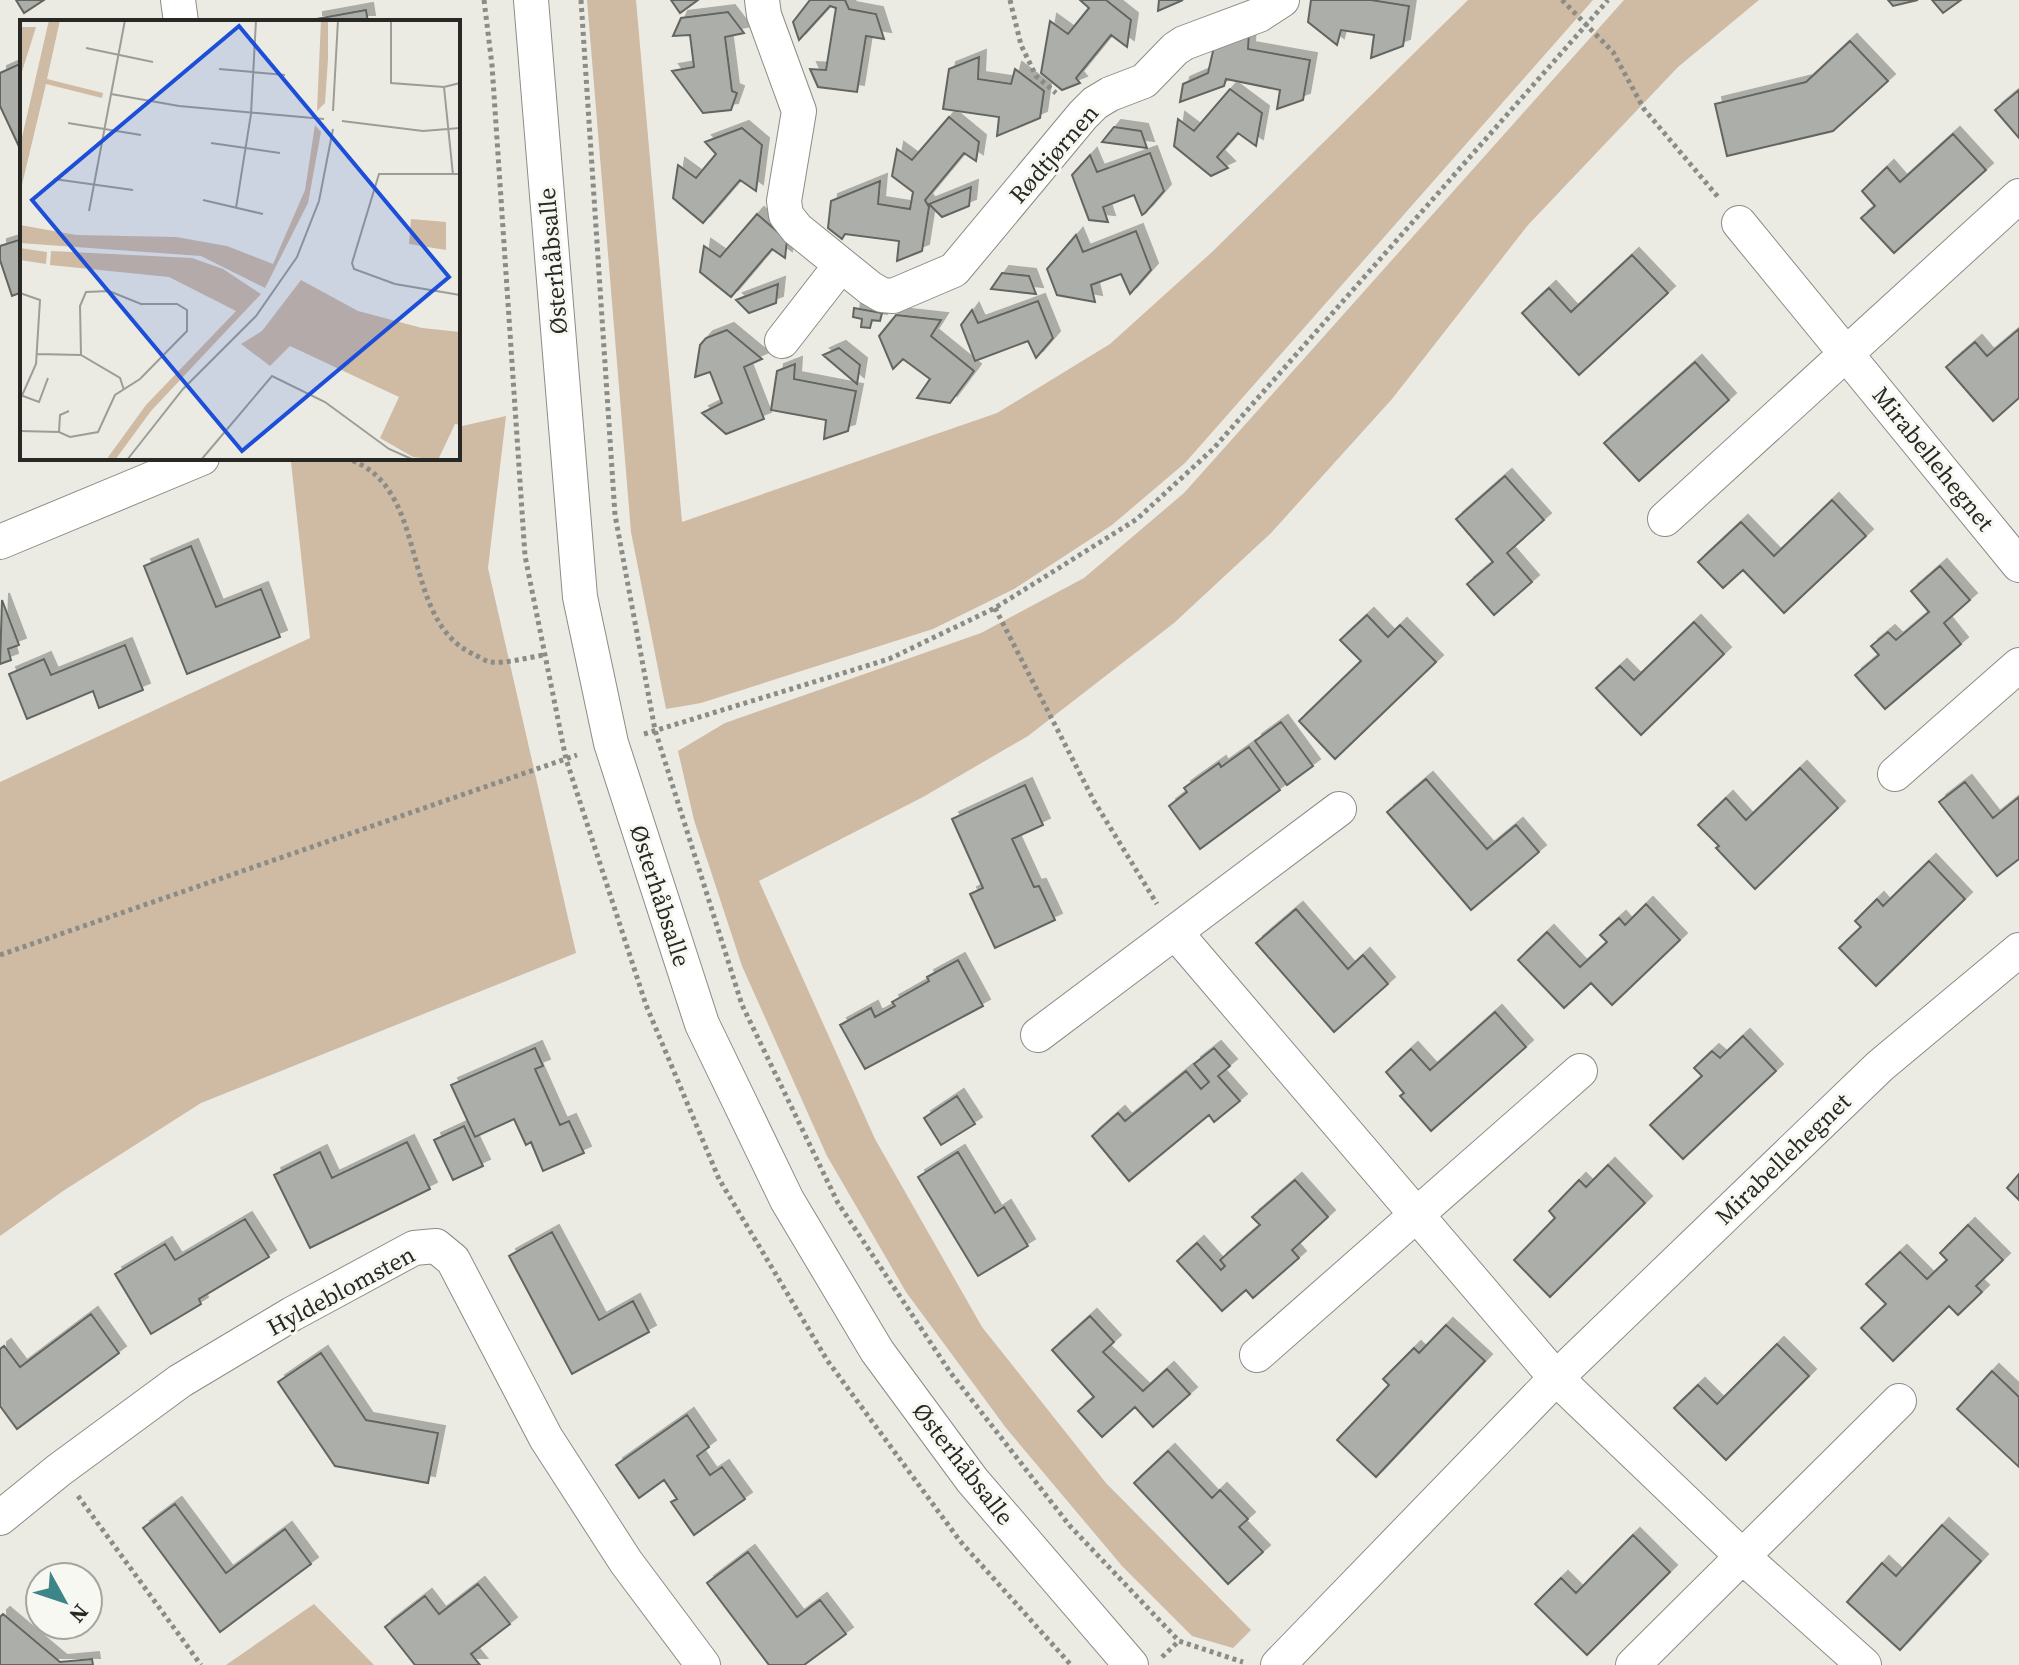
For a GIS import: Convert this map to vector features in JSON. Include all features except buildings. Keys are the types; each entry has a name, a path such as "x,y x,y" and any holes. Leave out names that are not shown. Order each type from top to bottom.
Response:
{"street":[{"path":"178,0 181,20"},
{"name":"Østerhåbsalle","path":"531,0 580,597 611,743 702,1024 787,1200 877,1351 963,1468 1131,1665"},
{"name":"Rødtjørnen","path":"762,0 764,15 799,111 784,201 786,215 797,229 870,288 882,295 893,296 954,270 1095,103 1144,81 1184,43 1259,15 1282,0"},
{"path":"1665,519 2019,196"},
{"name":"Mirabellehegnet","path":"1739,223 2019,565"},
{"path":"782,341 841,265"},
{"path":"0,542 197,460"},
{"path":"1895,774 2019,665"},
{"path":"1038,1035 1339,809"},
{"path":"1175,932 1556,1378 1742,1556 1864,1665"},
{"name":"Mirabellehegnet","path":"1278,1665 1556,1378 1880,1066 2019,950"},
{"path":"1257,1355 1580,1071"},
{"name":"Hyldeblomsten","path":"0,1518 59,1470 180,1381 292,1314 414,1248 436,1246 453,1260 546,1438 626,1562 703,1665"},
{"path":"1633,1665 1899,1401"}],"path":[{"path":"581,0 615,515 655,730 742,1005 838,1203 950,1372 1070,1526 1179,1641 1239,1659 1248,1665"},
{"path":"1010,0 1021,45 1036,76 1083,115"},
{"path":"1562,0 1613,52 1644,109 1739,223"},
{"path":"0,955 611,743 889,659 995,608 1137,519 1213,449 1608,0"},
{"path":"352,460 362,463 383,481 401,512 433,613 458,647 489,662 545,655"},
{"path":"995,608 1094,801 1175,932"},
{"path":"59,1470 201,1665"}],"shaded area":[{"path":"587,0 636,0 682,522 997,413 1110,344 1212,252 1468,0 1593,0 1185,463 1112,525 1014,589 933,629 701,703 666,709 631,532"},
{"path":"1624,0 1759,0 1678,67 1528,225 1392,399 1271,533 1174,623 1028,736 923,797 759,881 875,1139 982,1327 1106,1483 1251,1630 1233,1648 1192,1636 1122,1566 1006,1428 906,1292 827,1156 742,966 694,820 678,751 725,723 981,633 1084,578 1184,493"},
{"path":"506,416 488,568 576,953 201,1103 63,1191 0,1236 0,782 310,638 291,462 460,460 460,427"},
{"path":"314,1604 374,1665 226,1665"}]}
